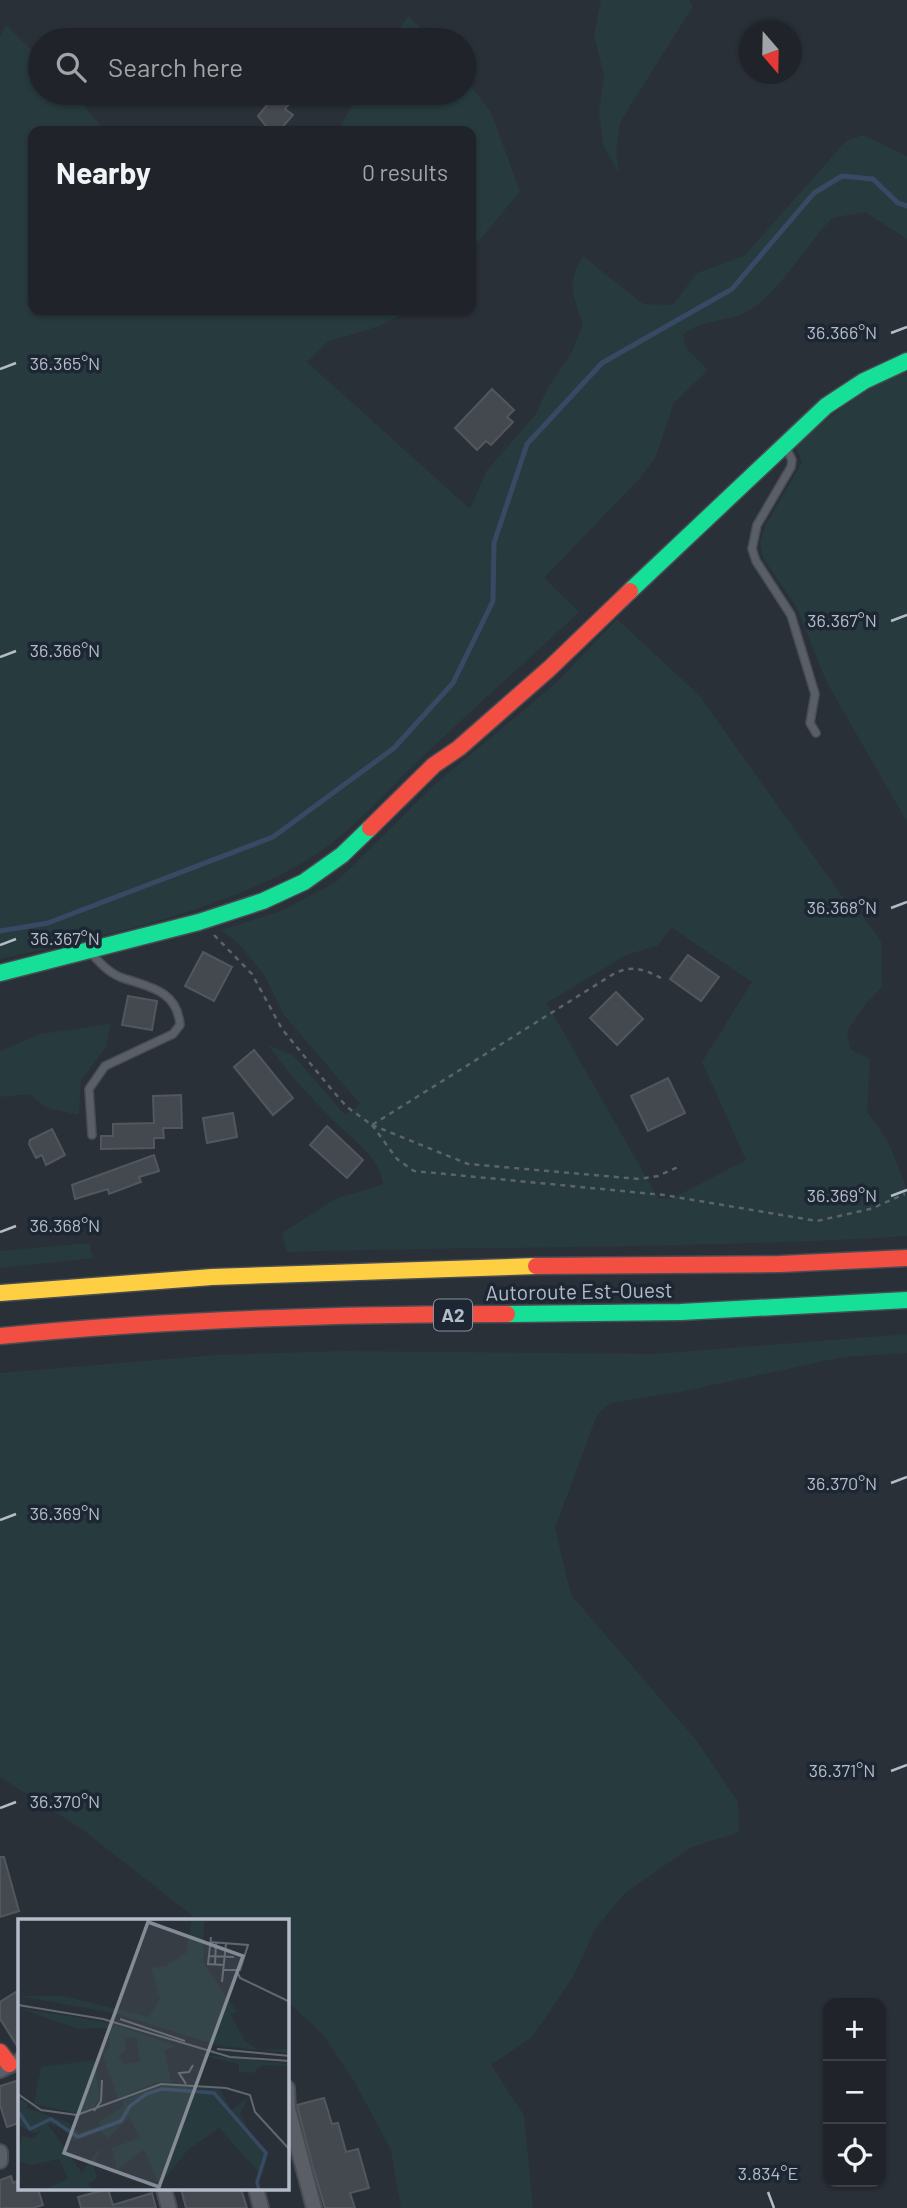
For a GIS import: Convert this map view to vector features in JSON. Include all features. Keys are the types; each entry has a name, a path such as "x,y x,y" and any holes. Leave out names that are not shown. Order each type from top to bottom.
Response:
{"main road":[{"path":"0,974 198,922 273,896 304,882 342,855 415,783 550,668 826,406 864,381 907,361"},
{"name":"Autoroute Est-Ouest","path":"0,1293 114,1282 309,1273 567,1265 778,1266 907,1258"},
{"name":"Autoroute Est-Ouest","path":"0,1336 155,1321 740,1311 907,1300"}],"street":[{"path":"289,2116 314,2208"},
{"path":"0,2152 0,2161"},
{"path":"164,2190 169,2208"},
{"path":"256,2190 261,2208"}],"lane":[{"path":"784,444 791,456 791,467 757,525 752,550 756,561 791,615 816,694 810,723 816,733"},
{"path":"90,952 118,976 148,984 168,995 179,1013 180,1025 173,1034 105,1066 89,1089 92,1135"}],"path":[{"path":"198,922 232,951 252,974 282,1029 340,1098 361,1119 372,1125 410,1139 448,1158 485,1167 639,1178 658,1176 680,1166"},
{"path":"372,1125 615,973 627,968 642,968 661,978"},
{"path":"372,1125 397,1159 414,1171 664,1195 817,1221 870,1209 905,1194"}],"green space":[{"path":"601,0 689,0 693,6 620,122 616,152 619,173 603,145 599,111 604,76 594,35"},
{"path":"408,16 421,28 400,28"},
{"path":"6,25 28,47 28,105 83,105 102,126 28,126 28,315 400,315 380,326 327,342 307,362 470,509 487,470 536,414 547,389 571,354 583,324 576,305 573,282 583,256 643,304 673,305 697,273 744,256 846,141 863,135 907,156 907,239 865,212 832,218 785,277 753,308 735,316 699,325 683,335 685,347 708,370 674,403 655,458 640,478 544,578 579,612 420,759 362,817 331,843 297,866 263,883 190,911 113,933 0,959 0,37"},
{"path":"476,93 491,112 520,192 476,244 476,126 340,126 353,105 476,105"},
{"path":"907,372 907,822 826,681 797,608 763,558 760,543 766,524 802,463 796,446 862,394"},
{"path":"617,619 699,695 842,896 855,906 881,941 882,987 864,1006 847,1031 850,1049 870,1059 867,1112 888,1141 907,1189 907,1236 675,1245 287,1252 282,1233 335,1199 383,1184 370,1156 307,1093 268,1045 293,1055 345,1115 360,1104 283,1014 265,976 239,944 221,930 281,911 336,882 434,785 556,683","holes":["672,928 752,982 702,1062 746,1160 671,1199 658,1198 547,1003 626,955 657,946"]},
{"path":"110,1024 106,1047 81,1080 79,1115 47,1108 29,1094 0,1097 0,1051 40,1034"},
{"path":"89,1243 93,1258 0,1268 0,1251"},
{"path":"907,1334 907,1353 843,1357 680,1392 610,1403 597,1415 555,1528 571,1595 696,1740 738,1802 739,1832 690,1848 625,1893 595,1929 573,1977 532,2037 491,2065 524,2115 533,2208 401,2208 391,2150 354,2081 323,2035 289,2003 289,1919 196,1919 83,1830 0,1777 0,1373 216,1355 343,1351 654,1354"}],"building":[{"path":"267,105 288,105 285,109 293,115 283,126 266,126 258,116"},
{"path":"492,389 514,410 507,417 513,422 491,445 486,441 477,450 455,428"},
{"path":"203,952 232,967 214,1001 185,986"},
{"path":"688,955 719,977 701,1001 670,979"},
{"path":"616,992 643,1019 617,1045 590,1018"},
{"path":"128,996 157,1001 152,1030 122,1025"},
{"path":"254,1050 293,1098 273,1115 234,1067"},
{"path":"668,1078 685,1113 648,1131 631,1096"},
{"path":"181,1095 182,1128 163,1128 164,1138 154,1138 154,1148 101,1149 101,1136 113,1136 113,1124 154,1123 153,1096"},
{"path":"233,1113 237,1137 207,1143 203,1118"},
{"path":"327,1126 363,1160 347,1178 310,1145"},
{"path":"52,1129 65,1155 46,1165 42,1155 36,1158 29,1144 30,1140"},
{"path":"154,1155 159,1171 139,1177 141,1182 109,1194 108,1189 75,1199 72,1185"},
{"path":"0,1857 4,1857 19,1911 0,1917"},
{"path":"18,1991 18,2047 0,2019 0,2002"},
{"path":"18,2080 18,2123 7,2127 0,2105 0,2086"},
{"path":"324,2098 332,2124 338,2123 346,2152 358,2149 369,2188 350,2193 355,2208 325,2208 312,2164 297,2105"},
{"path":"11,2176 13,2183 18,2180 18,2190 38,2190 43,2205 33,2208 0,2208 0,2180"},
{"path":"108,2190 113,2205 152,2193 156,2208 81,2208 78,2197"},
{"path":"181,2190 241,2190 247,2208 186,2208"}],"waterway":[{"path":"0,931 48,923 273,837 394,748 453,683 493,601 494,543 527,444 602,363 732,289 814,193 842,176 873,179 898,203 907,206"}],"traffic: fast":[{"path":"630,591 826,406 864,381 907,361"},
{"path":"0,973 199,922 263,901 304,882 342,855 370,828"},
{"path":"507,1314 681,1312 907,1300"}],"traffic: slow":[{"path":"0,1293 212,1277 536,1266"}],"traffic: jam":[{"path":"370,828 434,765 459,748 550,668 630,591"},
{"path":"536,1266 780,1264 907,1258"},
{"path":"0,1336 127,1325 253,1319 507,1314"},
{"path":"0,2052 9,2064"}]}
